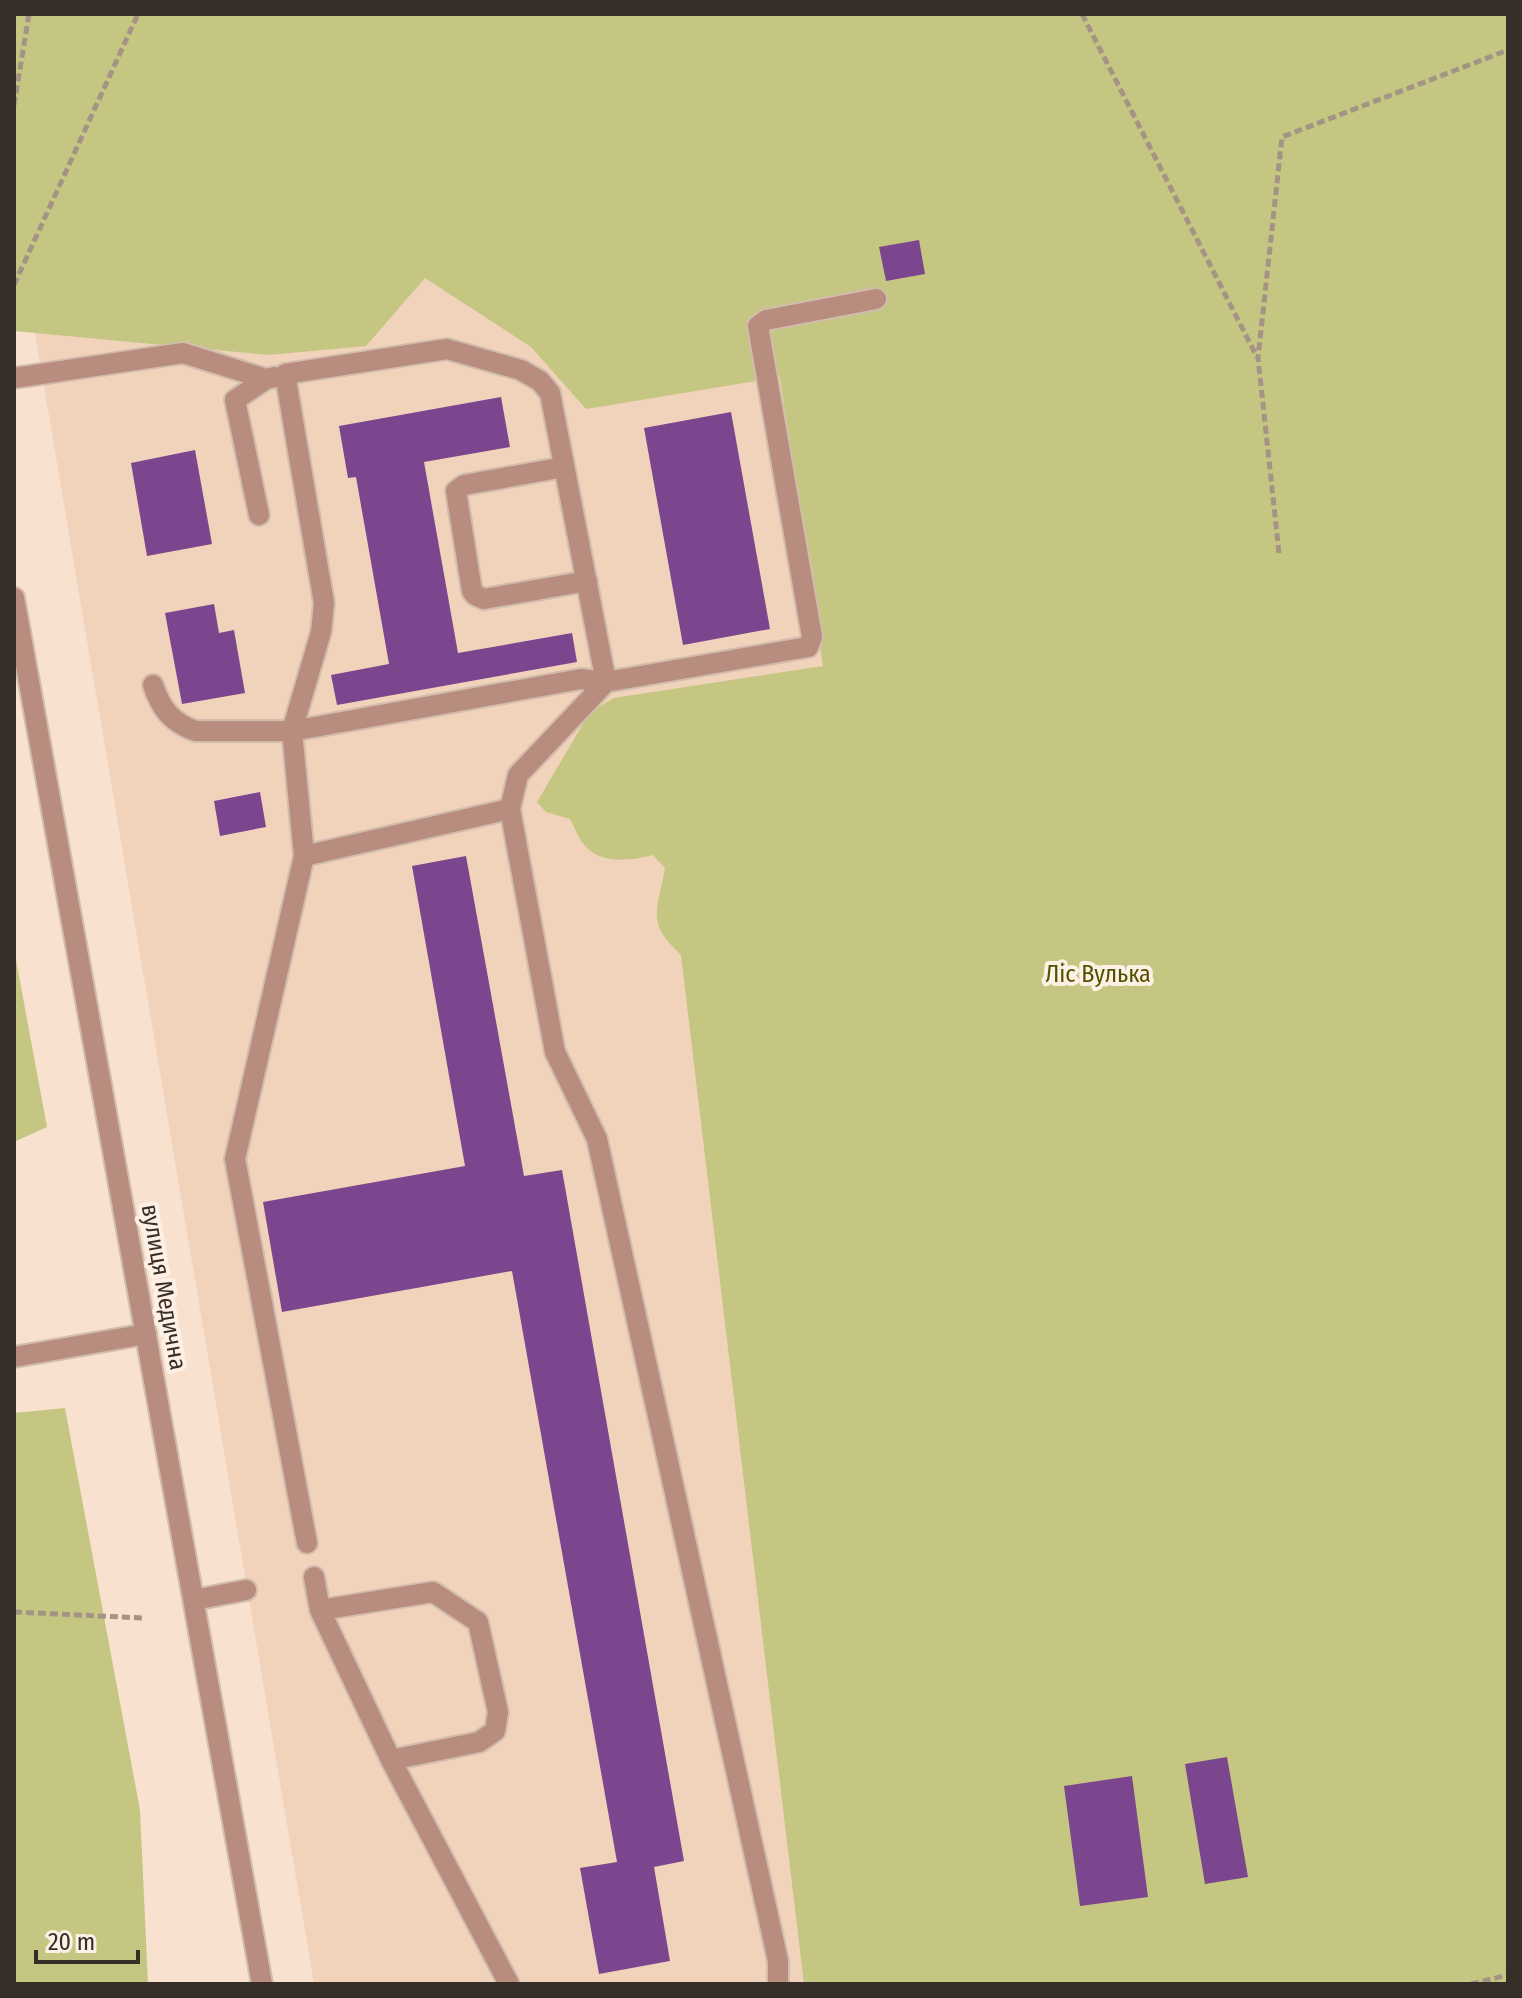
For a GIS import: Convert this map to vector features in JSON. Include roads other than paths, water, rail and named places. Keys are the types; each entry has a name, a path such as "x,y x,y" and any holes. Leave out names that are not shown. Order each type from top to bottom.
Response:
{"lane":[{"path":"153,685 164,711 183,727 196,731 292,731 581,679 606,682 808,647 812,637 758,326 766,320 876,299"},
{"path":"259,515 235,400 276,377 447,349 521,370 540,381 550,393 606,682"},
{"path":"14,378 183,353 276,377"},
{"path":"276,377 324,603 321,632 292,731 304,856 235,1159 307,1543"},
{"path":"564,467 464,485 456,491 472,591 479,599 484,599 587,581"},
{"name":"вулиця Медична","path":"14,598 262,1984"},
{"path":"606,682 518,775 510,809 555,1052 597,1139 778,1961 778,1984"},
{"path":"304,856 510,809"},
{"path":"14,1357 146,1334"},
{"path":"314,1577 320,1610 391,1760 509,1984"},
{"path":"194,1600 246,1590"},
{"path":"320,1610 433,1592 478,1622 498,1712 495,1731 479,1742 391,1760"}],"park label":[{"name":"Ліс Вулька","path":"1098,974"}]}
